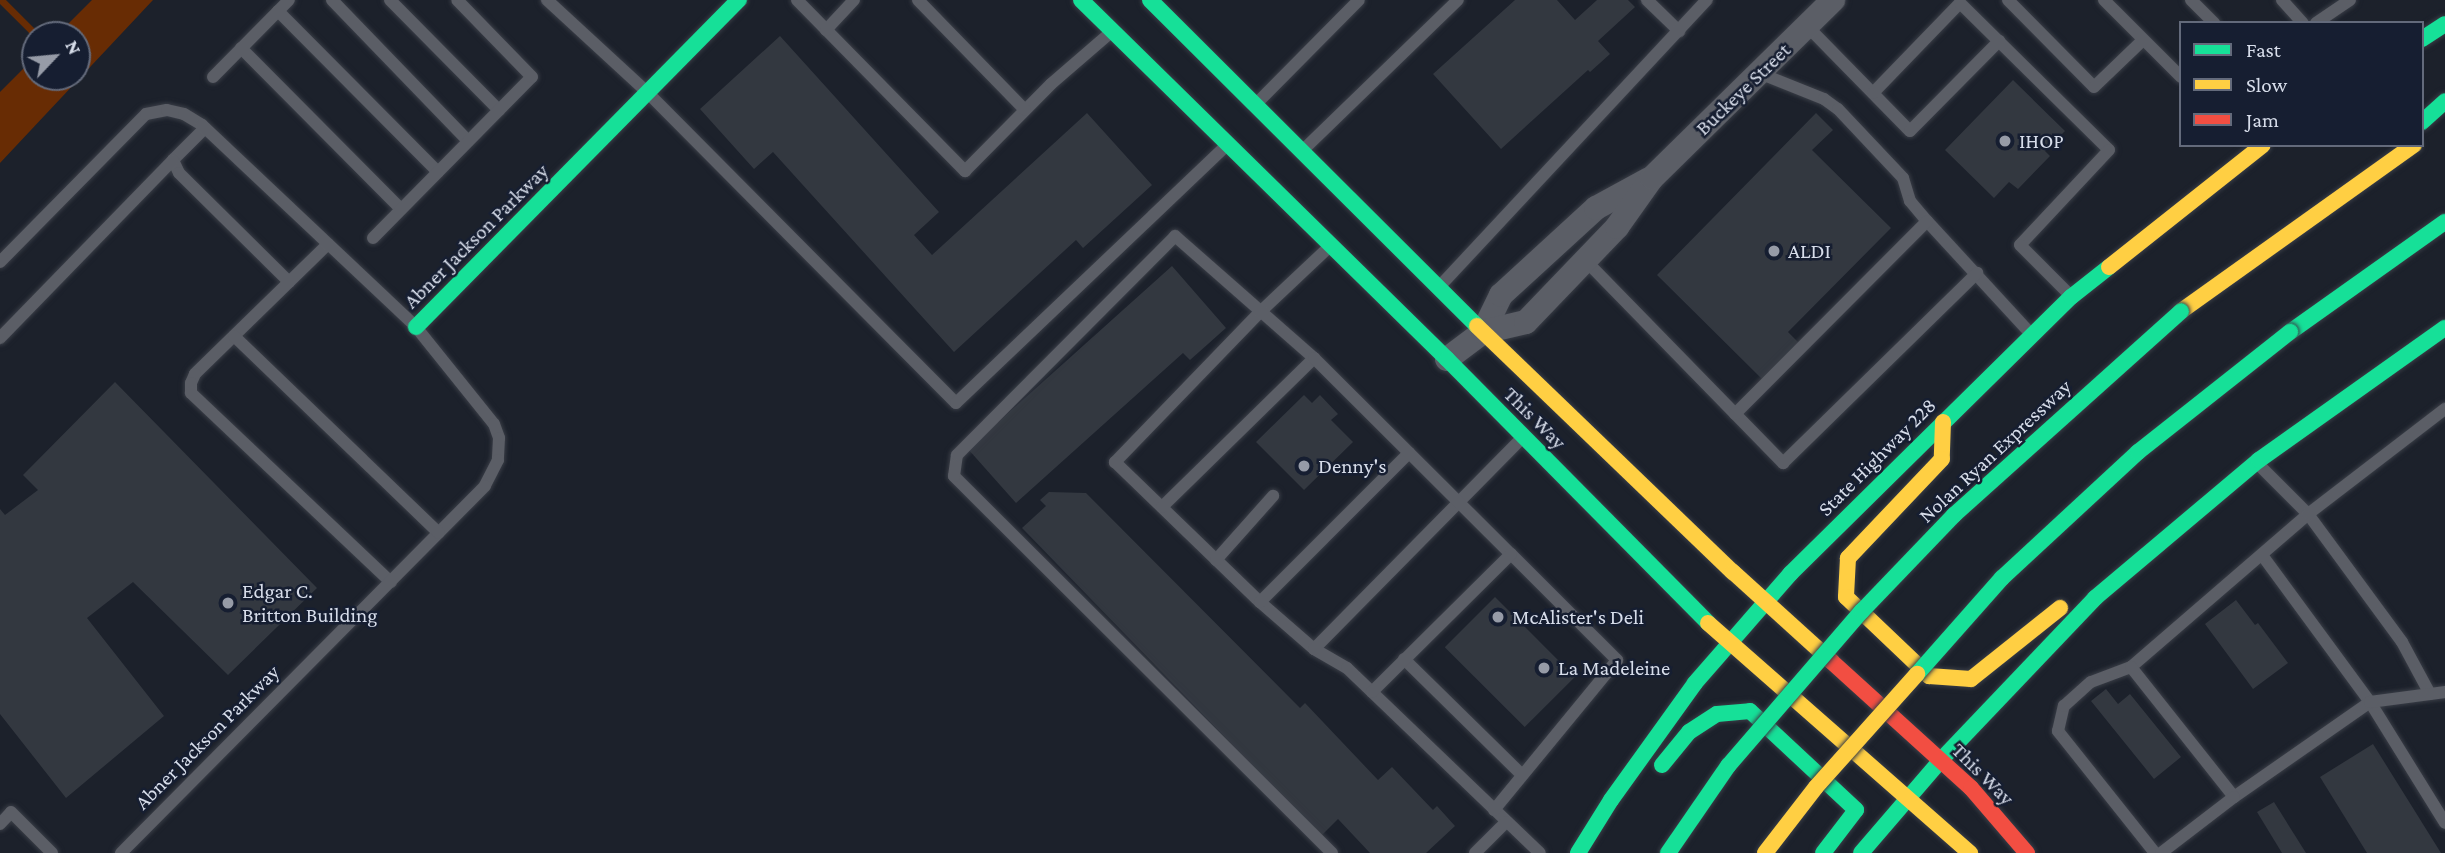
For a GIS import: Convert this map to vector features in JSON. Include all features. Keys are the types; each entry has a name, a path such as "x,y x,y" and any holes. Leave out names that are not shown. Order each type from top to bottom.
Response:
{"main road":[{"name":"Abner Jackson Parkway","path":"416,327 739,0"},
{"name":"This Way","path":"1081,0 1127,15 1228,144 1447,359 1729,644 1970,853"},
{"name":"This Way","path":"1150,0 1483,332 1765,603 1976,793 2027,853"},
{"path":"2424,38 2445,23"},
{"path":"2424,120 2445,101"},
{"path":"2424,139 2445,125"},
{"name":"State Highway 228","path":"1578,853 1611,800 1695,683 1765,603 2031,334 2071,297 2260,147"},
{"path":"2361,180 2396,147"},
{"name":"Nolan Ryan Expressway","path":"1668,853 1728,766 1862,611 1954,515 2131,353 2231,274 2411,147"},
{"path":"1765,853 1816,787 2002,578 2138,452 2290,332 2445,222"},
{"path":"2397,256 2445,232"},
{"path":"1861,853 1905,799 2095,598 2257,462 2445,328"},
{"path":"1943,422 1942,459 1848,558 1846,597 1929,676 1972,679 2069,601 2095,598"},
{"path":"1611,800 1645,786 1689,732 1717,714 1750,711 1856,810 1823,853"}],"street":[{"name":"Buckeye Street","path":"1447,359 1483,332 1526,322 1617,227 1652,178 1833,0"},
{"name":"Buckeye Street","path":"1483,332 1501,295 1596,208 1652,178"}],"lane":[{"path":"212,77 289,0"},
{"path":"332,0 468,141"},
{"path":"390,0 499,110"},
{"path":"373,238 532,77 457,0"},
{"path":"547,0 648,93 956,403 1228,144"},
{"path":"797,0 965,171 1024,110 1127,15"},
{"path":"826,30 854,0"},
{"path":"918,0 1024,110"},
{"path":"1255,105 1359,0"},
{"path":"1302,151 1458,0"},
{"path":"1647,0 1679,31"},
{"path":"1439,288 1707,0"},
{"path":"2008,0 2094,87 2143,40"},
{"path":"2104,0 2179,75"},
{"path":"2191,0 2212,21"},
{"path":"2282,0 2302,21"},
{"path":"2319,21 2350,0"},
{"path":"1873,93 1960,3 2109,150 2020,245 2071,297"},
{"path":"278,11 438,172"},
{"path":"1807,26 1910,131 1999,41"},
{"path":"241,48 401,209"},
{"path":"1759,73 1824,100 1838,109 1903,178 1910,201 1927,222 2031,334"},
{"path":"0,262 146,114 167,110 184,114 205,128 416,327"},
{"path":"0,338 205,128"},
{"path":"173,160 179,173 289,282"},
{"path":"1735,414 1927,222"},
{"path":"1332,853 954,476 957,455 1175,236 1314,358 1617,660 1494,810"},
{"path":"328,244 195,374 191,393 391,582"},
{"path":"1331,245 1260,312 1115,461 1260,602 1314,649 1347,668 1541,853"},
{"path":"1585,260 1783,463 1977,273"},
{"name":"Abner Jackson Parkway","path":"121,853 485,486 498,460 499,439 494,424 416,327"},
{"path":"234,336 439,533"},
{"path":"1162,507 1314,358"},
{"path":"2155,853 2059,731 2064,706 2091,682 2131,667 2308,514 2443,415"},
{"path":"1314,649 1523,436"},
{"path":"1260,602 1409,453"},
{"path":"2257,462 2308,514 2402,642 2430,694"},
{"path":"1216,560 1273,496"},
{"path":"1372,692 1511,554"},
{"path":"2262,555 2370,702 2445,823"},
{"path":"1404,659 1522,775"},
{"path":"2131,667 2234,797"},
{"path":"2161,853 2234,797 2370,702 2445,692"},
{"path":"0,824 11,812 52,853"},
{"path":"1475,853 1506,822"}],"shaded area":[{"path":"92,0 153,0 91,66 91,21 71,21"},
{"path":"21,71 21,91 68,91 0,163 0,92"}],"building":[{"path":"1515,0 1557,0 1575,20 1597,0 1628,0 1635,7 1598,41 1610,54 1590,72 1588,70 1501,149 1433,74"},
{"path":"780,36 939,212 914,235 932,255 1087,113 1152,185 1083,248 1076,240 954,352 773,152 754,169 700,109"},
{"name":"IHOP","path":"2013,80 2065,131 2045,151 2050,156 2018,189 2009,182 1994,198 1945,150"},
{"name":"ALDI","path":"1816,113 1833,130 1812,150 1891,228 1788,332 1799,343 1763,380 1657,275"},
{"path":"1172,266 1226,328 1190,360 1183,353 1016,503 968,449"},
{"name":"Edgar C. Britton Building","path":"115,382 317,588 228,675 133,582 87,618 164,716 66,798 0,714 0,509 5,515 38,490 23,475"},
{"name":"Denny's","path":"1304,395 1312,403 1320,395 1338,414 1331,420 1353,442 1304,490 1256,442"},
{"path":"1049,492 1086,493 1300,708 1305,703 1378,780 1392,767 1433,810 1437,806 1455,826 1426,853 1370,853 1338,819 1321,836 1022,528 1046,506 1040,500"},
{"path":"1495,597 1575,677 1525,727 1445,647"},
{"path":"2236,600 2255,625 2258,623 2288,663 2253,689 2205,624"},
{"path":"2106,689 2118,704 2130,694 2181,757 2154,779 2091,701"},
{"path":"2373,744 2441,853 2367,853 2320,777"},
{"path":"2274,802 2306,853 2282,853 2257,812"}],"waterway":[{"path":"1,0 22,21"}],"traffic: fast":[{"path":"416,327 739,0"},
{"path":"1081,0 1447,359 1708,623"},
{"path":"1150,0 1477,326"},
{"path":"2424,38 2445,24"},
{"path":"2424,120 2445,101"},
{"path":"2290,332 2445,222"},
{"path":"1578,853 1611,800 1695,683 1790,574 2071,297 2109,267"},
{"path":"1668,853 1728,766 1862,611 1954,515 2181,311"},
{"path":"1861,853 1940,761 2095,598 2259,460 2445,328"},
{"path":"1917,674 2002,578 2138,452 2290,332"},
{"path":"1662,765 1689,732 1717,714 1750,711 1856,810 1823,853"}],"traffic: slow":[{"path":"2109,267 2260,147"},
{"path":"2181,311 2411,147"},
{"path":"1477,326 1733,572 1831,661"},
{"path":"1943,422 1942,459 1848,558 1846,597 1929,676 1971,679 2060,608"},
{"path":"1708,623 1970,853"},
{"path":"1765,853 1816,787 1917,674"}],"traffic: jam":[{"path":"1831,661 1971,788 2027,853"}],"place":[{"name":"IHOP","path":"2005,141"},
{"name":"ALDI","path":"1774,251"},
{"name":"Denny's","path":"1304,466"},
{"name":"Edgar C. Britton Building","path":"228,603"},
{"name":"McAlister's Deli","path":"1498,617"},
{"name":"La Madeleine","path":"1544,668"}]}
